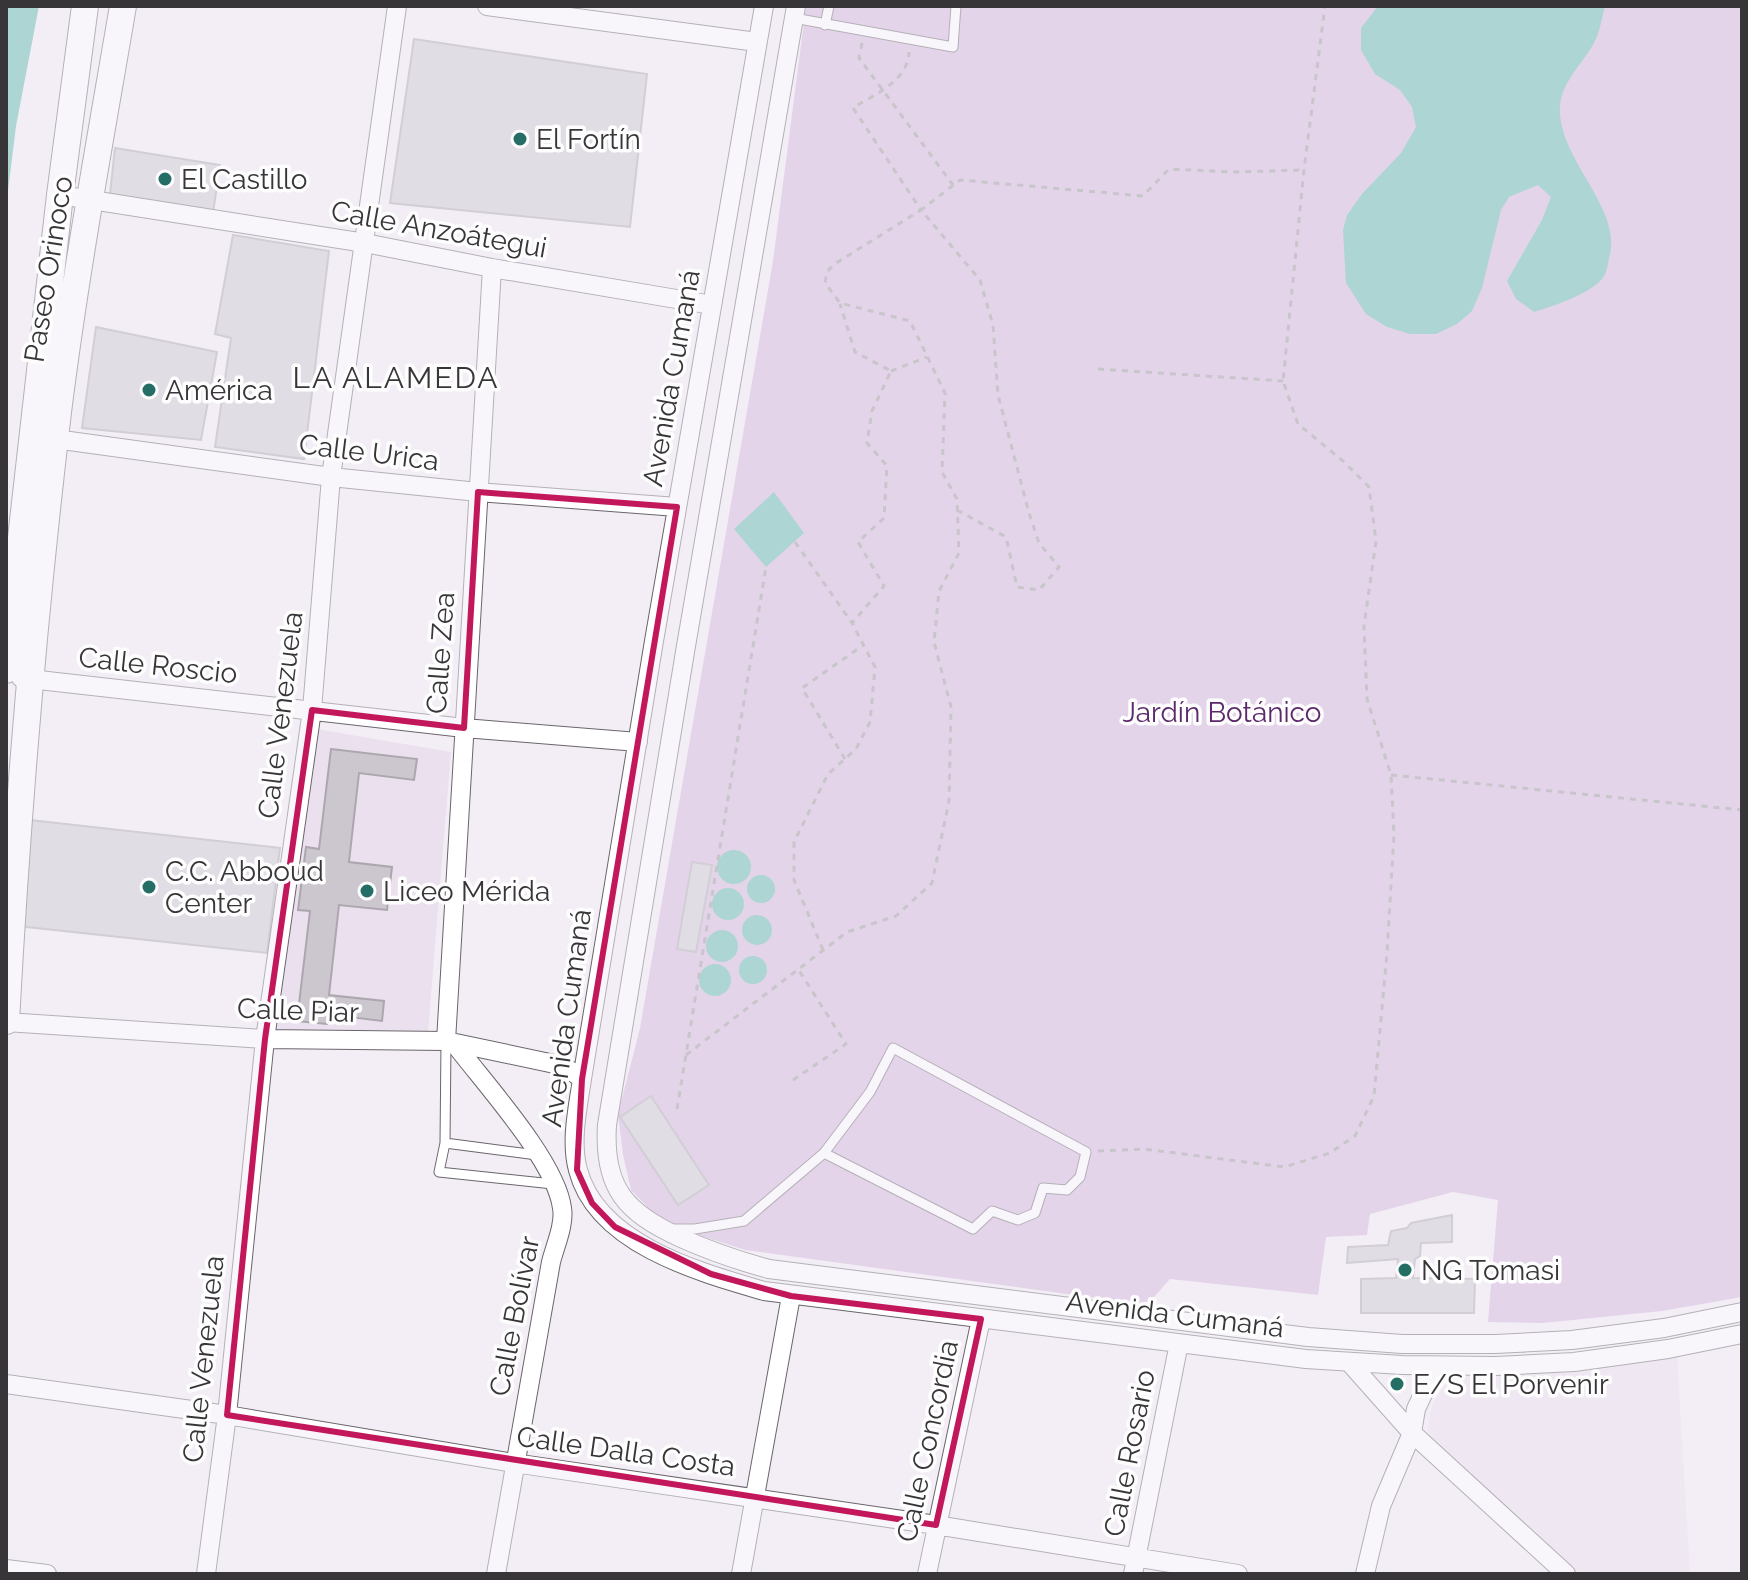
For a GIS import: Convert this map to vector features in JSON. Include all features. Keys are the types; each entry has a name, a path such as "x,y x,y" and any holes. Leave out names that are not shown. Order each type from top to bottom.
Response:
{"street":[{"name":"Paseo Orinoco","path":"6,670 60,195 85,6"},
{"name":"Paseo Orinoco","path":"6,1021 19,678 123,6"},
{"name":"Calle Venezuela","path":"206,1574 227,1415 265,1039 312,710 331,477 397,6"},
{"path":"487,6 757,42"},
{"name":"Avenida Cumaná","path":"764,6 582,1079 575,1140 577,1170 592,1203 602,1215 633,1239 675,1260 740,1284 791,1296 1179,1343 1349,1362 1436,1366 1574,1362 1668,1349 1742,1334"},
{"name":"Avenida Cumaná","path":"795,12 607,1125 607,1160 616,1188 634,1213 718,1254 795,1274 1366,1342 1495,1344 1572,1340 1664,1328 1742,1312"},
{"name":"Calle Anzoátegui","path":"60,195 365,243 712,305"},
{"name":"Calle Zea","path":"450,1042 464,728 492,268"},
{"name":"Calle Urica","path":"55,439 331,477 677,507"},
{"name":"Calle Roscio","path":"19,678 464,728 638,742"},
{"name":"Calle Piar","path":"6,1021 265,1039 450,1042 564,1066 582,1079"},
{"path":"450,1042 540,1155 557,1184"},
{"name":"Calle Bolívar","path":"496,1574 551,1262 563,1211 557,1184"},
{"path":"741,1574 791,1296"},
{"name":"Calle Concordia","path":"927,1574 981,1319"},
{"name":"Calle Rosario","path":"1135,1566 1179,1343"},
{"path":"1349,1362 1412,1433 1566,1574"},
{"path":"1365,1574 1381,1506 1412,1433 1416,1409 1436,1366"},
{"name":"Calle Dalla Costa","path":"6,1384 227,1415 514,1463 936,1525 1135,1566 1238,1574"},
{"path":"6,1569 47,1574"}],"lane":[{"path":"825,25 829,6"},
{"path":"795,12 825,25 953,47 956,6"},
{"path":"450,1042 445,1143 439,1172 557,1184"},
{"path":"662,1229 695,1229 744,1221 824,1153 870,1092 893,1048 1086,1152 1080,1177 1067,1190 1043,1188 1035,1213 1018,1220 992,1211 973,1229 824,1153"},
{"path":"445,1143 540,1155"}],"path":[{"path":"1086,1152 1144,1149 1284,1167 1330,1153 1355,1136 1374,1096 1394,834 1391,775 1367,699 1364,626 1376,541 1369,487 1298,424 1283,381 1304,170 1325,6"},
{"path":"863,31 859,58 953,185"},
{"path":"912,41 909,65 895,81 853,108 921,210 980,280 993,325 998,395 1029,513 1039,543 1059,567 1039,590 1017,587 1006,537 957,510"},
{"path":"891,371 855,352 840,303 825,283 827,272 921,210 960,180 1143,196 1169,169 1234,172 1304,170"},
{"path":"686,1055 847,932 896,916 932,883 949,801 951,707 934,642 939,591 959,553 957,499 942,472 945,393 910,321 840,303"},
{"path":"852,623 884,586 858,542 884,518 887,466 867,443 872,411 891,371 927,357"},
{"path":"1098,369 1283,381"},
{"path":"795,542 852,623 875,667 870,722 856,749 828,774 794,842 794,880 823,950"},
{"path":"677,1109 766,567"},
{"path":"845,759 802,688 863,645"},
{"path":"1391,775 1742,810"},
{"path":"793,1080 846,1044 798,969"}],"highlighted area":[{"path":"478,492 677,507 582,1079 577,1170 592,1203 615,1227 711,1274 791,1296 981,1319 936,1525 227,1415 265,1039 312,710 464,728"}],"shaded area":[{"path":"6,6 39,6 16,126 6,207"},
{"path":"1378,6 1605,6 1595,41 1569,79 1560,105 1568,145 1599,201 1611,239 1606,272 1592,288 1534,312 1516,299 1507,281 1542,220 1551,197 1538,185 1509,197 1501,210 1482,288 1472,311 1457,324 1436,334 1410,334 1387,327 1366,314 1346,283 1343,230 1347,215 1362,194 1401,153 1416,127 1412,107 1400,90 1375,74 1361,50 1361,28"},
{"path":"774,492 804,533 766,567 734,529"},
{"name":"Liceo Mérida","path":"316,729 451,752 428,1031 277,1029"},
{"path":"734,850 746,855 751,867 746,879 734,884 722,879 717,867 722,855"},
{"path":"761,875 771,879 775,889 771,899 761,903 751,899 747,889 751,879"},
{"path":"728,888 739,893 744,904 739,915 728,920 717,915 712,904 717,893"},
{"path":"757,915 768,919 772,930 768,941 757,945 746,941 742,930 746,919"},
{"path":"722,930 733,935 738,946 733,957 722,962 711,957 706,946 711,935"},
{"path":"753,956 763,960 767,970 763,980 753,984 743,980 739,970 743,960"},
{"path":"715,964 726,969 731,980 726,991 715,996 704,991 699,980 704,969"},
{"path":"1677,1356 1690,1574 1579,1573 1434,1456 1427,1436 1432,1404 1447,1382 1468,1371"}],"green space":[{"name":"Jardín Botánico","path":"806,6 1742,6 1742,1297 1662,1311 1543,1323 1488,1322 1498,1200 1453,1192 1370,1214 1367,1235 1326,1237 1318,1295 1170,1279 1147,1305 745,1250 695,1234 654,1214 631,1190 618,1114 640,1028 773,261"}],"building":[{"name":"El Fortín","path":"414,39 647,74 630,227 390,203"},
{"name":"El Castillo","path":"115,148 220,165 213,213 110,194"},
{"path":"233,235 329,251 304,459 215,447 231,338 215,334"},
{"name":"América","path":"96,327 217,352 201,440 82,428"},
{"path":"331,749 417,759 414,780 359,773 349,862 392,867 387,910 339,905 329,995 384,1001 382,1021 333,1015 327,1024 297,1021 310,911 298,910 306,847 319,849"},
{"name":"C.C. Abboud Center","path":"30,820 280,848 267,953 18,926"},
{"path":"692,862 712,865 696,952 677,949"},
{"path":"651,1096 709,1185 678,1205 620,1117"},
{"name":"NG Tomasi","path":"1452,1215 1452,1242 1421,1243 1413,1278 1475,1279 1474,1313 1361,1313 1361,1279 1396,1278 1398,1259 1347,1263 1348,1247 1388,1245 1391,1231 1407,1228 1411,1223"}],"place":[{"name":"El Fortín","path":"520,139"},
{"name":"El Castillo","path":"165,179"},
{"name":"América","path":"149,390"},
{"name":"C.C. Abboud Center","path":"149,887"},
{"name":"Liceo Mérida","path":"367,891"},
{"name":"NG Tomasi","path":"1405,1270"},
{"name":"E/S El Porvenir","path":"1397,1384"}],"district":[{"name":"LA ALAMEDA","path":"396,378"}]}
